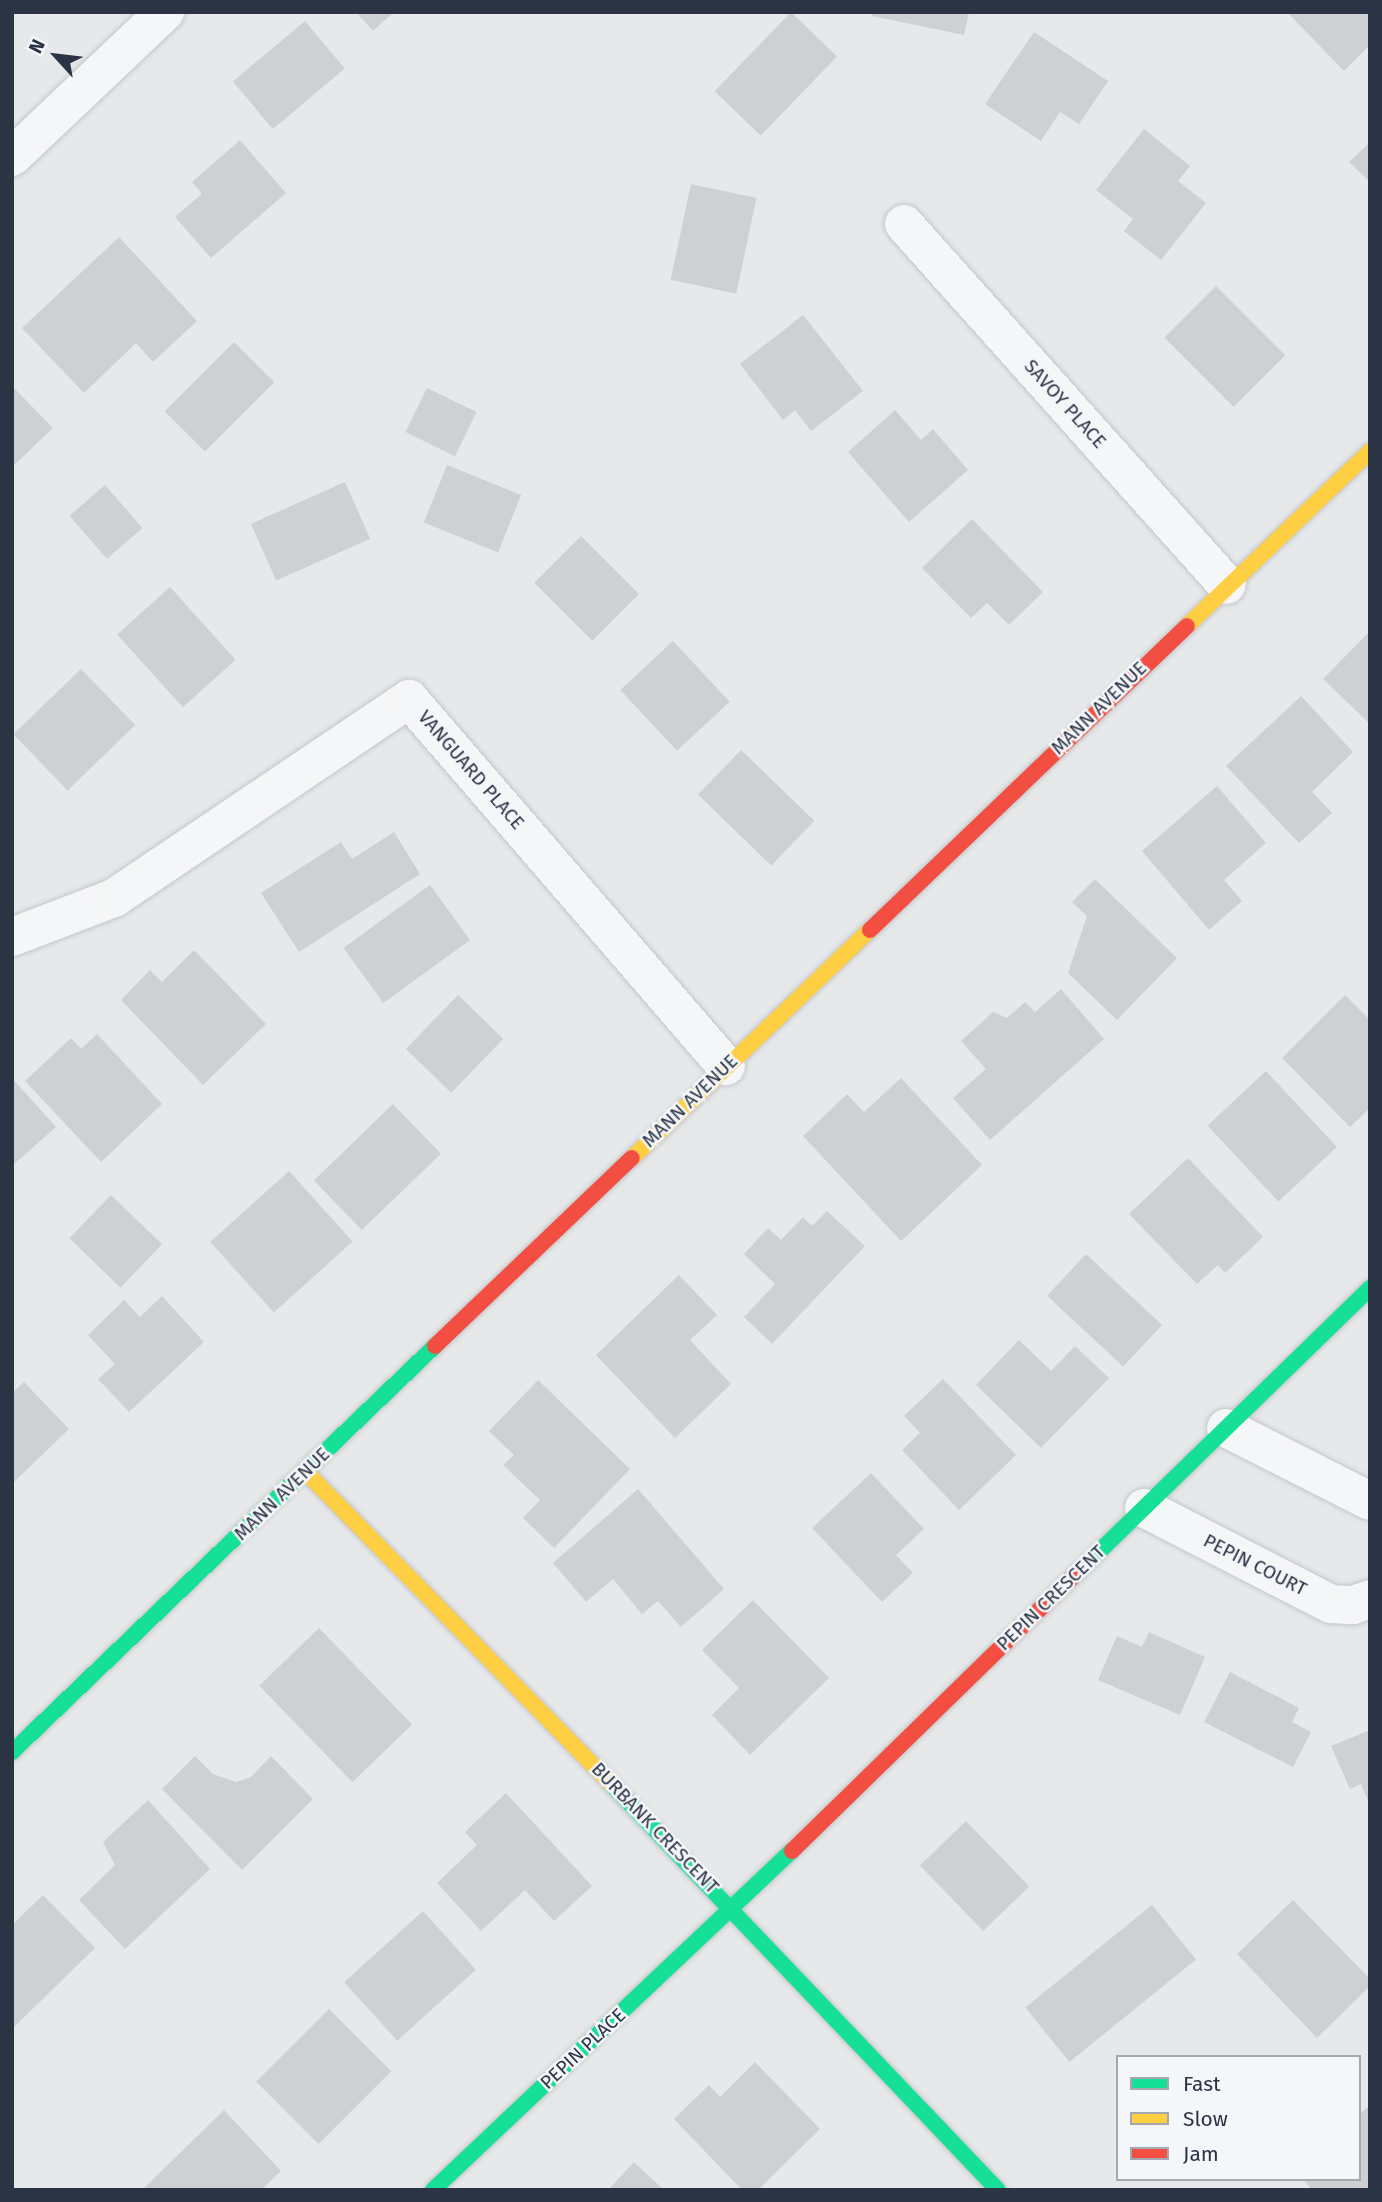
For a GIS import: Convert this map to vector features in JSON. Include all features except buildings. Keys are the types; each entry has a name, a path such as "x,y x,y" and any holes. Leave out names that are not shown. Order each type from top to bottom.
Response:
{"street":[{"path":"12,157 165,12"},
{"name":"SAVOY PLACE","path":"904,224 1227,585"},
{"name":"MANN AVENUE","path":"12,1752 1227,585 1370,451"},
{"name":"VANGUARD PLACE","path":"12,937 114,898 409,699 726,1066"},
{"name":"PEPIN CRESCENT","path":"733,1908 1370,1289"},
{"path":"1226,1428 1370,1501"},
{"name":"BURBANK CRESCENT","path":"306,1472 733,1908 998,2190"},
{"name":"PEPIN COURT","path":"1144,1508 1331,1604 1353,1605 1370,1600"},
{"name":"PEPIN PLACE","path":"433,2190 733,1908"}],"traffic: fast":[{"path":"1075,1575 1370,1288"},
{"path":"12,1752 435,1346"},
{"path":"612,1785 998,2190"},
{"path":"433,2190 792,1851"}],"traffic: slow":[{"path":"1187,626 1370,451"},
{"path":"632,1158 870,930"},
{"path":"306,1472 612,1785"}],"traffic: jam":[{"path":"870,930 1187,626"},
{"path":"435,1346 632,1158"},
{"path":"792,1851 1075,1575"}]}
